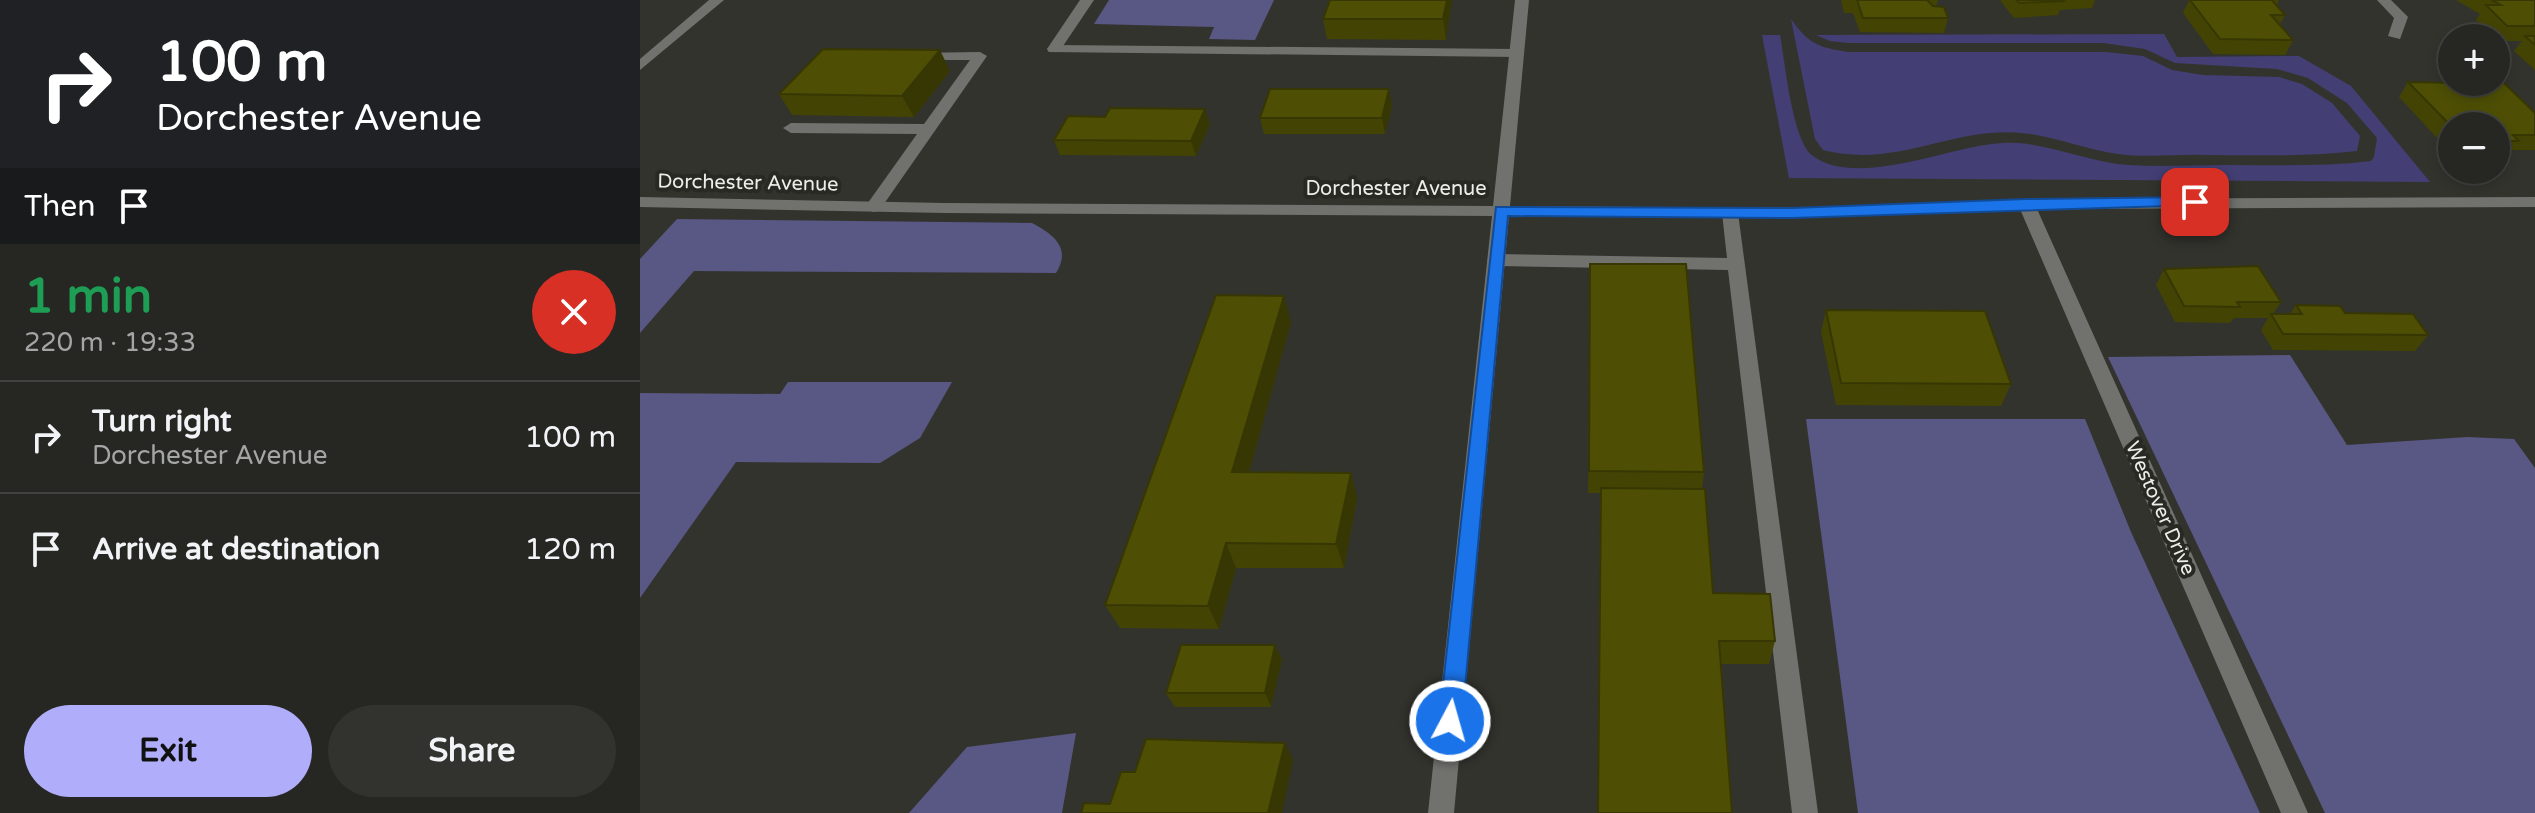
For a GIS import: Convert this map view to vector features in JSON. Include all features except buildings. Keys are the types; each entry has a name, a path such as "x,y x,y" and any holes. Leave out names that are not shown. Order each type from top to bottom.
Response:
{"street":[{"path":"640,66 717,0"},
{"path":"1087,0 1054,49 1517,53"},
{"path":"1441,813 1522,0"},
{"path":"2384,0 2401,17 2395,36"},
{"path":"873,207 980,56 903,55"},
{"path":"791,128 928,129"},
{"name":"Dorchester Avenue","path":"640,202 873,207 1730,213 2026,204 2535,202"},
{"name":"Westover Drive","path":"2026,204 2295,813"},
{"path":"1730,213 1805,813"},
{"path":"1496,260 1737,264"}],"shaded area":[{"path":"1109,0 1274,0 1255,40 1209,39 1214,27 1094,24"},
{"path":"1791,19 1815,43 1848,52 2106,52 2143,56 2172,70 2203,75 2279,77 2302,84 2332,103 2360,136 2357,151 2300,155 2139,156 2106,152 2034,135 1996,132 1875,154 1823,150 1815,139"},
{"path":"2164,34 2177,57 2299,56 2351,86 2430,182 1789,178 1762,35 1780,35 1790,100 1800,134 1813,156 1832,165 1879,167 2003,143 2035,145 2112,163 2140,166 2316,165 2371,161 2374,157 2377,138 2347,103 2308,78 2277,69 2175,63 2145,49 2104,43 1848,43 1830,41 1816,35"},
{"path":"677,219 1032,223 1053,237 1062,256 1056,273 694,271 640,333 640,259"},
{"path":"2290,355 2347,445 2467,437 2514,439 2535,468 2535,813 2325,813 2108,357"},
{"path":"788,382 952,382 920,438 880,463 736,462 640,598 640,393 780,394"},
{"path":"1806,419 2085,419 2131,532 2260,813 1858,813"},
{"path":"1076,733 1062,813 909,813 967,747"}],"route":[{"path":"1450,721 1501,211 1792,213 2026,204 2195,202"}]}
